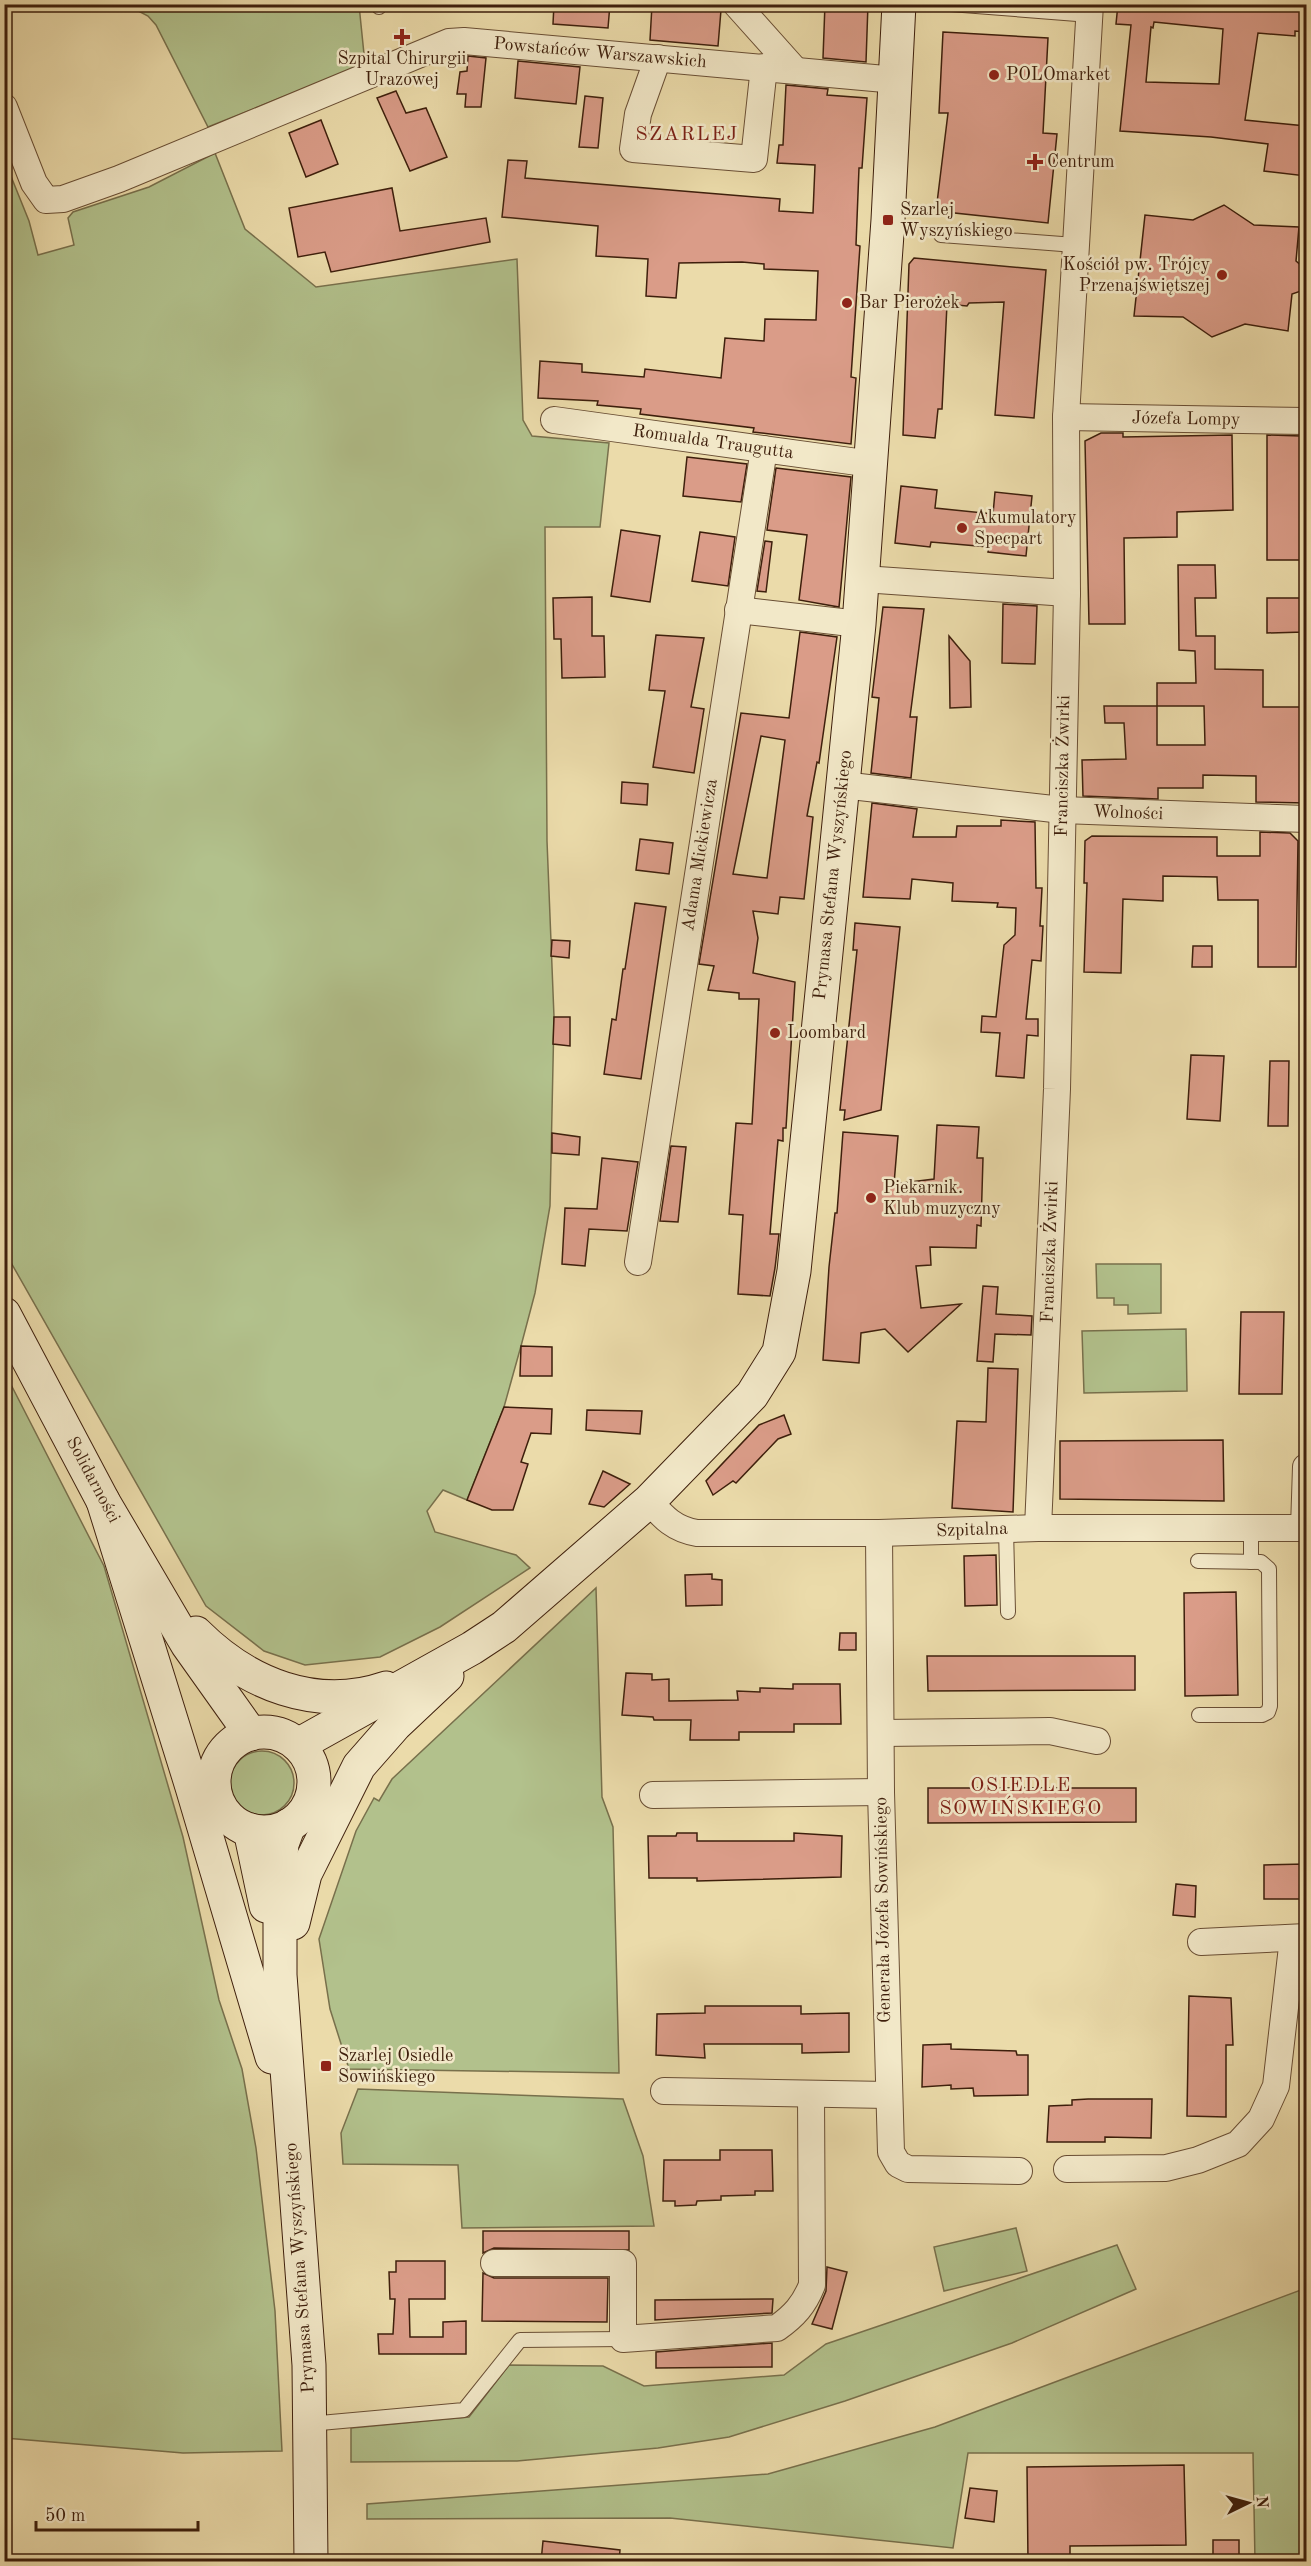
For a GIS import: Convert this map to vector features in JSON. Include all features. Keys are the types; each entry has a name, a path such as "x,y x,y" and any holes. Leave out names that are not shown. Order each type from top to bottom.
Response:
{"street":[{"path":"736,4 795,70"},
{"name":"Prymasa Stefana Wyszyńskiego","path":"306,1758 504,1627 649,1502 752,1395 779,1352 794,1271 859,624 872,464 899,4"},
{"name":"Franciszka Żwirki","path":"1038,1527 1057,1089 1067,593 1066,417 1090,10"},
{"name":"Powstańców Warszawskich","path":"4,108 34,183 46,200 63,199 119,179 449,42 464,41 896,80"},
{"path":"658,58 638,114 633,149 754,159 764,67"},
{"name":"Józefa Lompy","path":"1066,417 1306,421"},
{"name":"Romualda Traugutta","path":"554,420 872,464"},
{"name":"Adama Mickiewicza","path":"638,1262 764,449"},
{"path":"863,579 1067,593"},
{"path":"738,610 859,624"},
{"name":"Wolności","path":"842,785 1062,810 1306,819"},
{"name":"Solidarności","path":"4,1314 103,1502 187,1644 239,1741"},
{"path":"1305,1528 1306,1467"},
{"path":"103,1502 256,1998 292,2133"},
{"name":"Szpitalna","path":"649,1502 668,1522 682,1530 697,1533 879,1533 1038,1527 1305,1528"},
{"name":"Generała Józefa Sowińskiego","path":"879,1533 880,1792 891,2152 898,2163 908,2169 1019,2171"},
{"path":"135,1555 197,1634 223,1659 267,1683 305,1695 353,1697 384,1689 472,1648"},
{"path":"280,1975 305,1874 359,1766 395,1725 430,1694 472,1648"},
{"path":"881,1733 1050,1731 1097,1741"},
{"path":"260,1732 280,1734 306,1758 314,1787 301,1815 289,1825 270,1831 250,1830 235,1823 223,1811 216,1796 214,1779 218,1762 239,1741 260,1732"},
{"path":"653,1795 880,1792"},
{"name":"Prymasa Stefana Wyszyńskiego","path":"289,1825 282,1844 281,1860 280,1975 309,2366 311,2562"},
{"name":"Prymasa Stefana Wyszyńskiego","path":"250,1830 280,1975"},
{"path":"1067,2169 1166,2168 1198,2160 1238,2144 1262,2118 1276,2086 1300,1938 1201,1942"},
{"path":"664,2091 888,2095"},
{"path":"494,2263 623,2262 623,2339 777,2328 805,2303 812,2285 811,2095"}],"lane":[{"path":"950,4 1090,10"},
{"path":"941,235 1075,245"},
{"path":"1251,1528 1251,1562"},
{"path":"1006,1529 1008,1612"},
{"path":"1198,1561 1251,1562 1266,1564 1269,1569 1270,1706 1268,1712 1262,1715 1199,1715"},
{"path":"309,2424 464,2410 520,2340 623,2339"}],"green space":[{"path":"127,5 359,5 365,64 208,127 156,25 148,16"},
{"path":"215,153 245,229 316,287 517,259 523,420 532,436 609,443 600,527 545,527 547,841 554,1017 550,1206 535,1293 504,1407 467,1500 443,1490 427,1511 435,1532 516,1555 530,1568 440,1627 380,1657 305,1665 264,1651 206,1606 5,1252 4,159 29,221 38,255 74,245 68,218 73,212 149,187"},
{"path":"1096,1264 1161,1264 1161,1313 1128,1314 1128,1305 1114,1305 1114,1298 1097,1298"},
{"path":"1186,1329 1187,1391 1084,1393 1082,1331"},
{"path":"4,1371 104,1566 183,1837 219,2000 242,2069 256,2148 275,2311 282,2451 183,2453 5,2438"},
{"path":"596,1588 602,1797 613,1827 619,2073 349,2069 330,2009 319,1939 356,1831 374,1798 379,1801 392,1779"},
{"path":"262,1751 274,1753 285,1760 292,1771 294,1783 292,1795 285,1806 274,1813 262,1815 250,1813 239,1806 232,1795 230,1783 232,1771 239,1760 250,1753"},
{"path":"358,2089 623,2099 643,2156 654,2226 462,2228 458,2165 343,2164 341,2133"},
{"path":"1016,2228 1027,2271 944,2291 934,2247"},
{"path":"1117,2245 1136,2289 1012,2343 845,2401 729,2437 658,2448 517,2461 351,2462 351,2428 469,2417 509,2365 603,2366 644,2386 784,2375 826,2344"},
{"path":"1306,2288 1306,2561 1255,2561 1253,2453 968,2453 953,2548 670,2518 367,2519 367,2504 768,2474 935,2427"}],"building":[{"path":"554,4 610,4 608,28 553,24"},
{"path":"825,4 868,4 866,62 823,58"},
{"path":"1118,4 1306,4 1306,32 1295,31 1295,36 1258,33 1245,120 1306,126 1306,176 1264,171 1268,144 1211,137 1120,131 1131,25 1116,24","holes":["1154,22 1223,29 1219,84 1146,82 1151,27 1153,28"]},
{"path":"652,5 721,10 718,46 650,40"},
{"path":"943,32 1048,38 1043,133 1057,134 1048,223 936,211 948,113 939,113"},
{"path":"468,56 486,58 481,107 465,107 466,94 457,94 460,72 467,71"},
{"path":"518,61 580,67 576,104 515,98"},
{"path":"786,85 828,89 827,95 867,98 862,168 859,168 856,245 860,246 851,377 856,378 851,444 753,432 754,428 640,414 641,409 597,405 598,401 538,398 540,361 582,364 582,372 644,377 645,369 721,378 725,338 764,341 765,319 816,320 818,271 764,269 764,264 742,262 679,263 676,298 646,296 648,259 596,256 598,226 502,217 508,160 527,161 525,178 780,199 779,211 813,213 815,165 777,163 779,145 783,145"},
{"path":"396,91 406,113 426,108 447,157 410,171 377,98"},
{"path":"585,96 603,98 598,148 579,147"},
{"path":"321,120 338,164 306,177 289,133"},
{"path":"392,188 400,231 486,218 490,242 331,272 325,252 298,257 289,208"},
{"name":"Kościół pw. Trójcy Przenajświętszej","path":"1224,205 1254,225 1299,227 1296,261 1304,268 1306,282 1301,291 1292,294 1288,331 1245,324 1212,337 1183,317 1134,316 1145,215 1193,220"},
{"path":"914,258 1046,270 1034,418 995,415 1004,302 969,303 967,306 947,304 942,409 938,409 935,438 903,435 909,264"},
{"path":"1101,433 1123,433 1123,437 1232,435 1233,510 1177,512 1177,537 1124,538 1125,624 1089,624 1085,441"},
{"path":"1267,435 1301,436 1302,560 1267,560"},
{"path":"687,457 747,464 741,502 683,496"},
{"path":"776,468 851,477 839,607 799,600 807,535 767,530"},
{"path":"901,486 937,490 935,508 993,514 995,492 1032,496 1026,556 988,552 989,547 931,542 930,547 895,543"},
{"path":"621,530 660,536 650,602 611,596"},
{"path":"700,532 735,537 728,586 692,581"},
{"path":"765,541 772,542 766,592 757,591"},
{"path":"1178,565 1215,565 1216,598 1195,598 1196,636 1215,636 1215,669 1263,670 1263,707 1306,707 1306,803 1256,802 1256,776 1203,775 1203,788 1158,788 1158,799 1083,796 1082,760 1126,759 1124,723 1105,723 1104,706 1157,706 1157,683 1196,683 1195,651 1179,650","holes":["1157,706 1204,706 1205,745 1157,745"]},
{"path":"592,597 592,636 604,636 605,677 562,678 561,639 554,639 553,598"},
{"path":"1267,598 1304,598 1304,632 1267,633"},
{"path":"1003,604 1037,606 1035,664 1002,663"},
{"path":"883,607 924,609 910,717 917,717 911,778 871,773 879,698 872,697"},
{"path":"800,632 837,637 819,763 817,762 807,816 813,817 804,899 780,897 778,914 753,911 758,938 753,973 795,982 786,1128 783,1128 783,1141 778,1140 770,1234 779,1234 770,1296 738,1294 743,1215 729,1214 736,1123 752,1124 759,999 739,999 739,993 708,990 714,966 699,964 741,713 789,718","holes":["761,736 785,740 767,878 733,874"]},
{"path":"656,635 704,638 691,707 704,709 694,773 653,767 665,691 649,690"},
{"path":"949,636 970,661 971,707 950,708"},
{"path":"622,782 648,784 647,805 621,803"},
{"path":"872,803 917,809 913,837 956,837 957,826 1001,826 1001,820 1035,822 1036,888 1042,888 1040,926 1043,926 1041,961 1032,960 1026,1019 1038,1019 1038,1036 1027,1035 1024,1078 996,1076 1000,1033 981,1032 982,1016 996,1017 1004,945 1015,935 1016,908 997,907 998,903 952,901 953,883 912,879 910,899 863,897"},
{"path":"1260,832 1290,833 1298,841 1296,967 1258,967 1258,900 1218,900 1217,877 1163,876 1163,901 1123,899 1121,973 1084,972 1087,883 1084,883 1085,841 1092,836 1217,837 1217,856 1260,856"},
{"path":"640,839 673,843 669,874 636,870"},
{"path":"635,903 666,907 641,1079 604,1074 612,1019 616,1020"},
{"path":"855,923 900,927 881,1110 844,1120 845,1110 840,1110 857,950 853,950"},
{"path":"552,940 570,941 569,958 551,956"},
{"path":"1193,946 1212,946 1212,967 1192,967"},
{"path":"554,1017 570,1017 570,1046 553,1044"},
{"path":"1191,1055 1224,1056 1220,1121 1187,1119"},
{"path":"1270,1061 1289,1061 1288,1126 1268,1126"},
{"path":"937,1125 979,1127 977,1158 983,1158 981,1226 977,1225 976,1248 930,1247 931,1265 916,1266 921,1308 961,1304 908,1352 885,1329 861,1333 859,1363 823,1360 829,1267 835,1213 837,1213 843,1132 898,1136 894,1184 934,1179"},
{"path":"552,1133 580,1137 579,1155 552,1153"},
{"path":"671,1146 686,1147 678,1222 660,1221"},
{"path":"602,1158 638,1162 627,1231 589,1229 585,1266 562,1264 565,1208 597,1209"},
{"path":"983,1286 998,1287 996,1314 1032,1316 1031,1335 995,1334 993,1362 977,1361"},
{"path":"1241,1312 1284,1312 1282,1394 1239,1394"},
{"path":"521,1346 552,1347 552,1376 520,1376"},
{"path":"988,1368 1018,1369 1013,1512 952,1508 957,1421 986,1422"},
{"path":"504,1407 552,1409 551,1434 531,1433 521,1462 528,1464 513,1510 492,1510 467,1500"},
{"path":"587,1410 642,1411 640,1434 586,1430"},
{"path":"784,1415 791,1434 778,1439 736,1483 733,1481 713,1495 706,1481 759,1425"},
{"path":"1223,1440 1224,1501 1060,1499 1060,1441"},
{"path":"603,1471 630,1484 604,1507 589,1504"},
{"path":"996,1555 997,1605 965,1606 964,1556"},
{"path":"712,1574 712,1579 722,1580 722,1605 686,1606 685,1575"},
{"path":"1236,1592 1238,1695 1185,1696 1184,1593"},
{"path":"840,1633 856,1633 856,1650 839,1650"},
{"path":"927,1656 1135,1656 1135,1690 928,1691"},
{"path":"626,1673 652,1674 652,1680 669,1679 669,1701 738,1700 737,1691 760,1692 760,1688 793,1689 793,1684 840,1684 841,1724 794,1724 794,1732 739,1732 739,1740 690,1740 691,1720 654,1720 653,1717 622,1715"},
{"path":"928,1788 1136,1788 1136,1822 928,1823"},
{"path":"677,1833 697,1833 697,1841 794,1841 794,1833 842,1836 841,1877 697,1881 697,1878 649,1878 648,1836 676,1836"},
{"path":"1306,1864 1306,1899 1264,1899 1264,1865"},
{"path":"1176,1884 1196,1886 1195,1917 1173,1915"},
{"path":"1189,1996 1231,1998 1233,2045 1226,2045 1226,2117 1187,2116"},
{"path":"705,2006 801,2006 801,2014 849,2013 849,2052 802,2053 802,2044 704,2044 705,2058 656,2055 657,2014 705,2013"},
{"path":"951,2044 951,2049 1016,2051 1017,2055 1028,2055 1028,2095 974,2096 973,2088 951,2089 951,2085 922,2087 923,2045"},
{"path":"1152,2099 1151,2138 1105,2137 1105,2142 1047,2142 1049,2106 1072,2105 1072,2100"},
{"path":"720,2150 772,2150 773,2191 755,2191 755,2195 721,2196 721,2200 697,2201 696,2205 675,2206 675,2201 663,2201 664,2160 720,2160"},
{"path":"483,2231 629,2231 629,2250 494,2248 483,2253"},
{"path":"396,2261 445,2261 445,2299 409,2299 410,2337 443,2337 443,2322 466,2321 466,2354 379,2354 378,2334 393,2334 395,2299 390,2299 389,2272 396,2272"},
{"path":"827,2267 847,2272 832,2329 812,2324 826,2291"},
{"path":"483,2273 494,2278 608,2278 607,2322 482,2321"},
{"path":"773,2299 772,2313 655,2320 655,2300"},
{"path":"772,2343 772,2367 656,2368 656,2352"},
{"path":"1184,2465 1186,2545 1070,2546 1070,2562 1028,2562 1027,2467"},
{"path":"970,2488 997,2491 994,2522 965,2518"},
{"path":"1213,2540 1239,2540 1239,2562 1213,2562"},
{"path":"543,2541 620,2550 619,2562 541,2562"}],"place":[{"name":"Szpital Chirurgii Urazowej","path":"402,37"},
{"name":"POLOmarket","path":"994,75"},
{"name":"Centrum","path":"1035,162"},
{"name":"Szarlej Wyszyńskiego","path":"888,220"},
{"name":"Kościół pw. Trójcy Przenajświętszej","path":"1222,275"},
{"name":"Bar Pierożek","path":"847,303"},
{"name":"Akumulatory Specpart","path":"962,528"},
{"name":"Loombard","path":"775,1033"},
{"name":"Piekarnik. Klub muzyczny","path":"871,1198"},
{"name":"Szarlej Osiedle Sowińskiego","path":"326,2066"}],"district":[{"name":"SZARLEJ","path":"687,135"},
{"name":"OSIEDLE SOWIŃSKIEGO","path":"1021,1798"}]}
